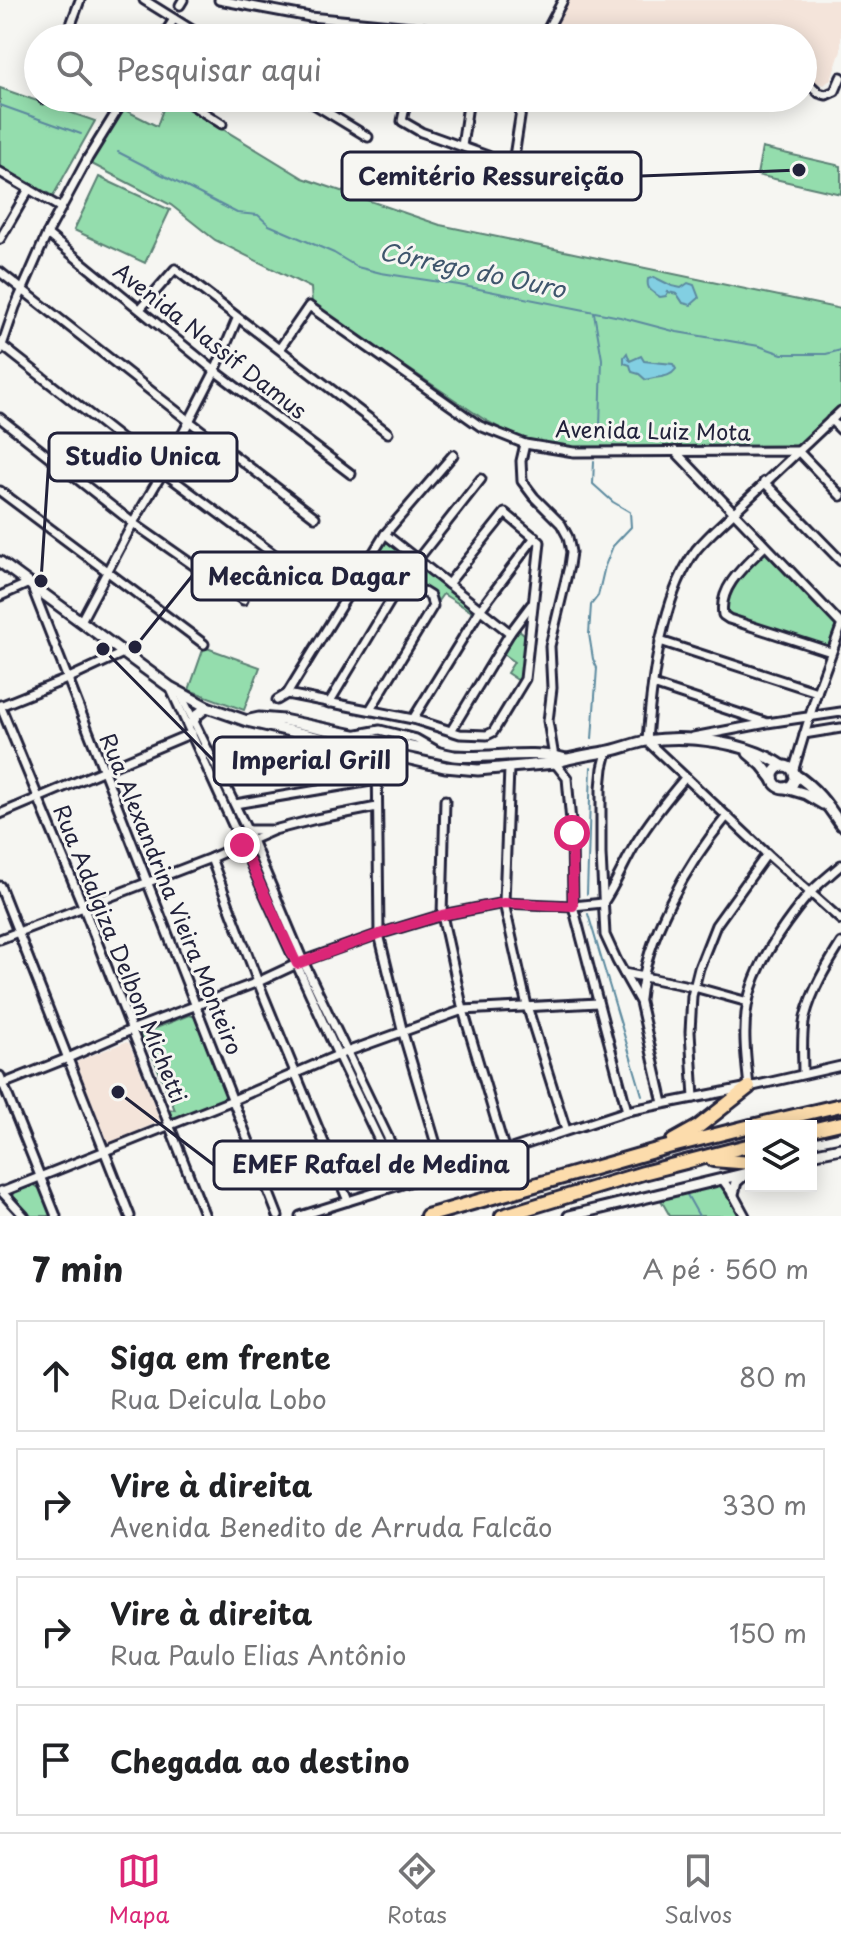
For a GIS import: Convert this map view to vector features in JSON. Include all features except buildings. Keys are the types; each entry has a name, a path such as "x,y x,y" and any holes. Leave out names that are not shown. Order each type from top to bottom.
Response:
{"highway":[{"path":"660,1149 698,1127 749,1087"},
{"path":"777,1120 841,1105"},
{"path":"817,1129 841,1123"},
{"path":"427,1216 745,1128"},
{"path":"502,1216 643,1173 745,1147"},
{"path":"643,1173 713,1160 745,1168"},
{"path":"415,1216 441,1211"}],"street":[{"path":"71,24 80,0"},
{"path":"144,0 182,24"},
{"path":"219,0 260,4 310,17 380,24"},
{"path":"550,24 563,0"},
{"path":"171,24 174,19"},
{"path":"817,91 826,95 835,91 841,77"},
{"path":"116,112 47,234 1,347 276,556"},
{"path":"203,112 222,124"},
{"path":"327,112 368,137"},
{"path":"404,112 402,121 421,132 488,156"},
{"path":"462,146 467,112"},
{"path":"513,163 521,112"},
{"path":"0,172 61,208"},
{"path":"0,239 29,189"},
{"name":"Avenida Nassif Damus","path":"47,234 215,371 351,474"},
{"path":"140,309 175,269 388,433"},
{"path":"0,272 315,517"},
{"name":"Avenida Luiz Mota","path":"280,348 309,306 480,426 525,444 574,452 798,451"},
{"path":"81,621 163,472 215,371 237,319"},
{"path":"647,741 660,641 685,569 696,551 733,513 841,411"},
{"path":"0,418 133,523 243,600"},
{"path":"831,420 841,430"},
{"path":"525,444 521,461 522,481 561,524 571,552 550,646 552,688 548,721 554,759 567,778 572,833 573,906 627,1111"},
{"path":"675,451 841,625 800,749 789,770"},
{"path":"798,451 841,496"},
{"path":"277,700 287,694 385,534 453,455"},
{"path":"418,559 481,479"},
{"path":"764,482 841,561"},
{"path":"0,491 204,644"},
{"path":"287,694 413,719 460,734 487,735 493,732 525,679 540,542 505,513 448,584"},
{"path":"385,534 510,633"},
{"path":"413,719 480,610 535,537"},
{"path":"765,546 732,580 722,607 723,615 831,652"},
{"path":"369,558 430,596 433,606 370,710"},
{"path":"0,562 170,687 207,707 247,721 445,767 478,770 509,768 554,759"},
{"path":"329,703 403,580"},
{"path":"0,596 30,584"},
{"name":"Rua Alexandrina Vieira Monteiro","path":"30,584 278,1216"},
{"path":"451,731 510,633 532,604"},
{"path":"517,624 530,629"},
{"path":"660,641 817,692"},
{"path":"0,705 123,653"},
{"path":"653,685 767,723"},
{"path":"170,687 235,804 300,962"},
{"path":"180,693 242,845 300,962 400,1184"},
{"name":"Rua Adalgiza Delbon Michetti","path":"0,705 205,1216"},
{"path":"194,729 197,715 207,707"},
{"path":"381,734 442,755 566,759 647,741 682,739 841,712"},
{"path":"392,715 381,734 377,752 379,934 403,1033 444,1171"},
{"path":"247,721 259,718 283,720 354,735 399,734 415,744"},
{"path":"399,734 403,718"},
{"path":"804,734 841,728"},
{"path":"0,814 103,772 194,729"},
{"path":"682,739 712,742 764,755 813,787 841,825"},
{"path":"647,741 841,920"},
{"path":"412,760 415,744"},
{"path":"742,749 762,765 779,787 815,798 832,811"},
{"path":"607,752 601,788 605,935 640,1002 663,1103"},
{"path":"509,768 504,903 527,1006 566,1130"},
{"path":"773,779 774,772 789,770"},
{"path":"786,788 794,781 789,770"},
{"path":"603,903 658,809 685,778"},
{"path":"235,804 377,780"},
{"path":"445,800 442,915 463,1010 505,1151"},
{"path":"0,939 211,858 274,830 377,807"},
{"path":"640,1002 642,977 668,905 704,844 727,816"},
{"path":"247,830 274,830"},
{"path":"694,1098 690,1032 692,996 699,968 716,925 767,854"},
{"path":"211,858 348,1201"},
{"path":"749,1087 744,1044 748,1002 762,964 810,893 841,865"},
{"path":"603,867 612,871 622,869"},
{"path":"0,886 130,1216"},
{"path":"56,1216 1,1082 258,982 300,962 442,915 504,903 573,906 603,903"},
{"path":"803,1074 805,1019 813,992 841,943"},
{"path":"624,973 748,1002"},
{"path":"24,1216 1,1191 342,1054 463,1010 598,1003"},
{"path":"342,1054 409,1181"},
{"path":"300,1216 627,1111 841,1066"},
{"path":"817,1153 841,1148"},
{"path":"569,1216 745,1171"},
{"path":"733,1194 738,1178 745,1173"},
{"path":"722,1179 745,1216"}],"shaded area":[{"path":"569,0 841,0 841,51 831,79 824,85 817,83 817,24 558,24"},
{"path":"125,1042 129,1043 160,1119 110,1143 77,1064"}],"green space":[{"path":"0,88 24,96 24,112 69,112 95,121 53,196 0,166"},
{"path":"119,112 129,112 157,126 162,112 195,112 303,178 440,225 841,309 841,410 797,451 574,449 514,436 485,420 312,304 311,288 215,240 171,205 88,162"},
{"path":"762,148 841,166 841,194 757,175"},
{"path":"99,177 170,210 145,263 74,230"},
{"path":"385,540 470,606 472,612 443,594 438,601 434,594 375,558"},
{"path":"767,552 835,622 834,637 827,646 823,648 730,616 727,608 731,590 750,566"},
{"path":"518,629 524,634 522,683 507,673 514,662 500,652 514,630"},
{"path":"204,647 260,667 244,710 189,690"},
{"path":"189,1015 196,1017 226,1096 223,1100 176,1118 170,1116 167,1109 175,1110 148,1045 139,1038 141,1034"},
{"path":"717,1180 740,1216 670,1216 658,1195"},
{"path":"33,1184 40,1189 51,1216 31,1216 13,1197 15,1191"}],"water":[{"path":"654,277 681,288 688,283 694,285 699,298 691,305 683,303 677,294 668,292 660,297 648,285 648,279"},
{"path":"627,353 630,361 641,356 644,361 673,364 676,369 666,376 646,380 624,363"}],"waterway":[{"name":"Córrego do Ouro","path":"0,105 81,134"},
{"name":"Córrego do Ouro","path":"118,152 237,213 258,215 269,225 334,253 357,267 620,317 677,332 759,346 782,354 826,354 841,350"},
{"path":"594,313 602,359 598,439"},
{"path":"592,739 597,668 589,634 591,605 598,596 613,546 631,527 630,512 593,484 594,461"},
{"path":"587,894 591,767"},
{"path":"588,914 642,1095"},
{"path":"686,1193 699,1216"}],"place":[{"name":"Cemitério Ressureição","path":"799,170"},
{"name":"Studio Unica","path":"41,581"},
{"name":"Mecânica Dagar","path":"135,647"},
{"name":"Imperial Grill","path":"103,649"},
{"name":"EMEF Rafael de Medina","path":"118,1092"}],"route":[{"path":"242,845 297,964 442,915 504,903 573,906 572,833"}]}
